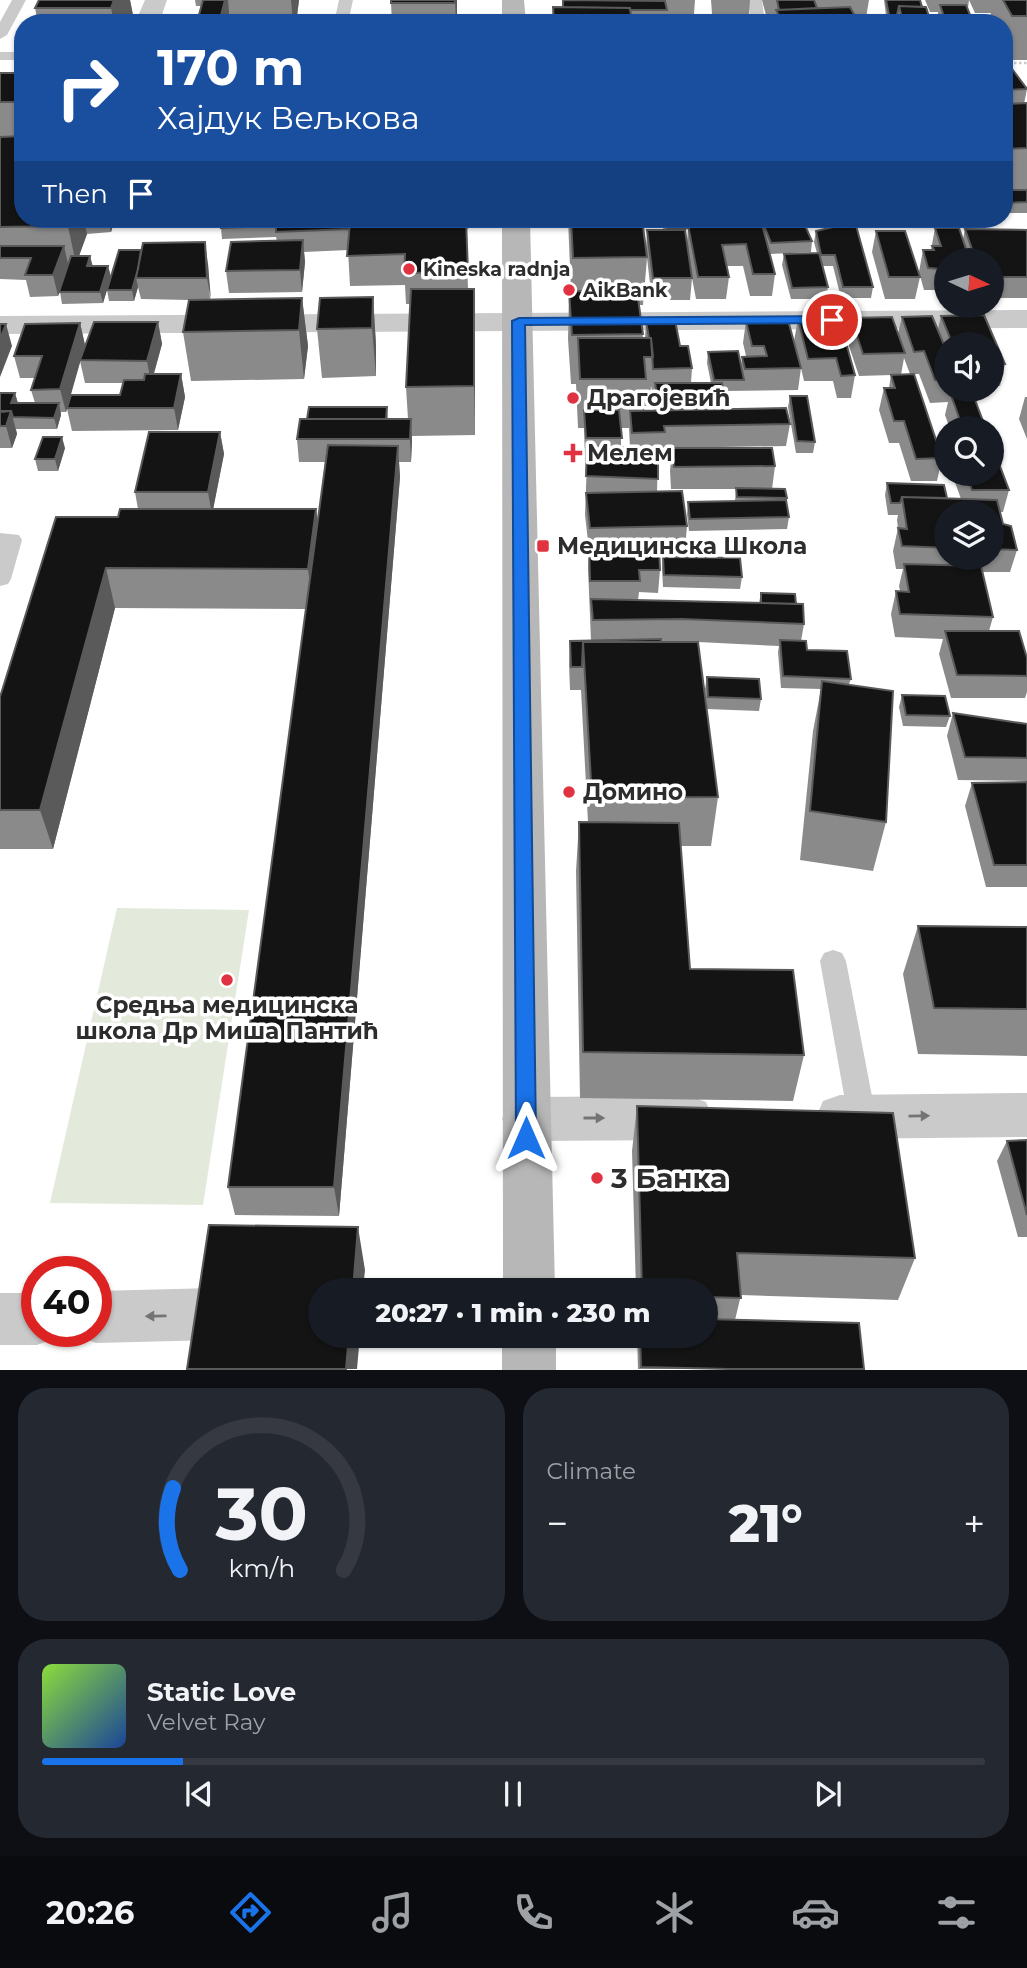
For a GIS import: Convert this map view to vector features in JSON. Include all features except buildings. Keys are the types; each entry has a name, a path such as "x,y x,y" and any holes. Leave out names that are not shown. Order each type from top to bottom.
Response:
{"street":[{"path":"516,228 526,1278"},
{"path":"0,325 1027,319"},
{"path":"801,1117 1027,1115"},
{"path":"526,1119 737,1118"},
{"path":"112,1317 215,1314"},
{"path":"0,1320 21,1319"},
{"path":"528,1348 529,1370"}],"lane":[{"path":"0,35 19,0"},
{"path":"0,540 12,540 0,579"},
{"path":"833,961 862,1117"}],"green space":[{"path":"117,908 249,910 203,1205 50,1203"}],"place":[{"name":"Kineska radnja","path":"409,269"},
{"name":"AikBank","path":"569,290"},
{"name":"Драгојевић","path":"573,398"},
{"name":"Мелем","path":"573,453"},
{"name":"Медицинска Школа","path":"543,546"},
{"name":"Домино","path":"569,792"},
{"name":"Средња медицинска школа Др Миша Пантић","path":"227,980"},
{"name":"3 Банка","path":"597,1178"}],"route":[{"path":"526,1138 519,321 832,320"}]}
